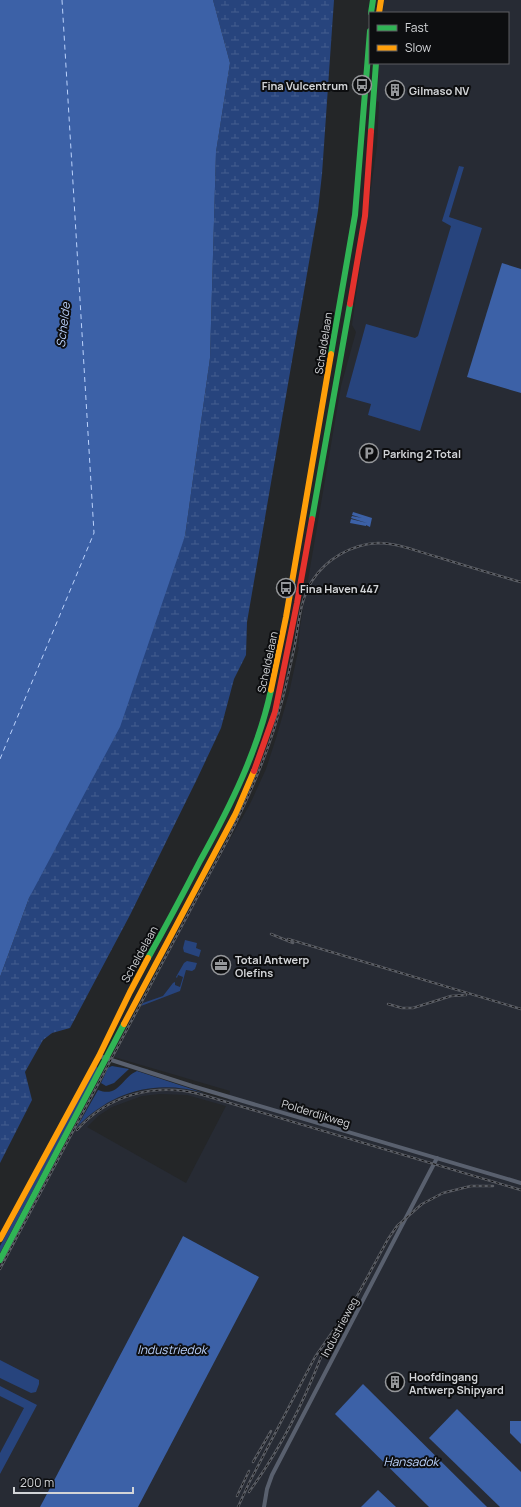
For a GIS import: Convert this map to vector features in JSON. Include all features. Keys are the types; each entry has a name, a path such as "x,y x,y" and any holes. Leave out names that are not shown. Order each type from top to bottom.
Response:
{"main road":[{"path":"372,0 372,10 380,10 381,0"},
{"name":"Scheldelaan","path":"0,1239 99,1056 130,992 228,810 254,750 267,709 286,617 354,222 363,131 369,45"},
{"name":"Scheldelaan","path":"0,1260 236,813 251,780 275,712 303,569 364,216 376,64"},
{"path":"363,131 371,131"},
{"path":"308,487 317,488"},
{"path":"294,567 303,569"},
{"path":"286,617 294,618"},
{"path":"168,923 178,922"},
{"path":"130,992 139,996"}],"street":[{"name":"Polderdijkweg","path":"99,1056 200,1088 521,1183"},
{"name":"Industrieweg","path":"264,1507 267,1489 272,1475 437,1158"}],"shaded area":[{"path":"384,0 521,0 521,269 502,264 468,377 521,393 521,1507 138,1507 259,1277 183,1236 40,1507 0,1507 0,1267 105,1069 108,1070 78,1125 103,1104 119,1097 146,1089 166,1087 182,1088 228,1100 230,1091 114,1057 211,873 250,804 266,769 289,693 299,647 300,627 341,386 356,332 352,325 377,146 379,102 377,101 379,64 509,64 509,12 383,12","holes":["160,1094 187,1095 226,1106 186,1183 87,1127 98,1116 112,1107 142,1096"]}],"green space":[{"path":"213,0 334,0 322,174 318,210 247,622 246,655 234,679 221,728 130,915 70,1028 52,1033 43,1040 25,1072 32,1100 0,1163 0,977 29,898 185,536 210,358 216,152 230,63"},
{"path":"459,166 464,167 449,217 482,228 420,431 368,415 371,404 346,397 366,324 415,338 418,336 451,226 442,221"},
{"path":"185,940 197,943 196,948 201,950 199,957 184,952 183,948"},
{"path":"187,961 197,963 195,969 192,971 186,970 180,991 141,1006 143,1003 163,996 175,982 175,985 180,987 183,977 178,975 177,978 176,977 184,963"},
{"path":"96,1066 98,1068 0,1253 0,1246"},
{"path":"112,1066 129,1069 114,1083 106,1086 101,1083 107,1070 105,1069"},
{"path":"137,1071 204,1093 169,1087 136,1091 105,1105 77,1127 98,1090 105,1092 111,1091"},
{"path":"0,1360 39,1380 36,1392 31,1393 0,1378"},
{"path":"0,1386 37,1405 0,1474 0,1453 24,1408 0,1396"}],"water":[{"name":"Schelde","path":"0,0 213,0 230,63 216,152 210,358 185,536 120,727 29,898 0,977"},
{"path":"502,263 521,269 521,393 467,377"},
{"path":"353,512 372,518 370,527 350,523 351,519 367,523 351,518 352,516 362,518 352,515"},
{"name":"Industriedok","path":"183,1236 259,1277 138,1507 40,1507"},
{"name":"Hansadok","path":"363,1384 487,1507 429,1507 335,1414"},
{"name":"Hansadok","path":"457,1409 521,1472 521,1507 500,1507 429,1438"},
{"path":"510,1421 521,1421 521,1444 510,1433"},
{"name":"Hansadok","path":"378,1490 396,1507 361,1507"}],"ferry route":[{"path":"0,759 94,533 62,0"}],"railway":[{"path":"0,1269 227,841 243,807 265,755 277,719 295,644 302,604 308,588 318,573 340,554 359,546 385,543 521,582"},
{"path":"271,934 293,943"},
{"path":"288,939 521,1009"},
{"path":"388,1004 402,1008 413,1008 451,996 466,995"},
{"path":"77,1130 104,1108 135,1094 151,1091 186,1091 521,1190"},
{"path":"238,1507 315,1357 356,1298 388,1239 397,1226 422,1204 443,1193 471,1186 493,1186"},
{"path":"249,1492 290,1427 321,1357"},
{"path":"253,1462 271,1431"},
{"path":"237,1496 249,1471"}],"traffic: fast":[{"path":"371,12 373,0"},
{"path":"331,354 355,215 369,43"},
{"path":"371,131 376,64"},
{"path":"312,519 350,304"},
{"path":"148,958 211,841 242,778 259,735 271,690"},
{"path":"0,1260 124,1024"}],"traffic: slow":[{"path":"379,12 381,0"},
{"path":"271,690 286,617 331,354"},
{"path":"124,1024 236,813 254,771"},
{"path":"0,1239 99,1056 148,958"}],"traffic: jam":[{"path":"350,304 365,216 371,131"},
{"path":"254,771 275,712 312,519"}],"place":[{"name":"Fina Vulcentrum","path":"362,85"},
{"name":"Gilmaso NV","path":"395,90"},
{"name":"Parking 2 Total","path":"369,453"},
{"name":"Fina Haven 447","path":"286,588"},
{"name":"Total Antwerp Olefins","path":"221,965"},
{"name":"Hoofdingang Antwerp Shipyard","path":"395,1382"}]}
